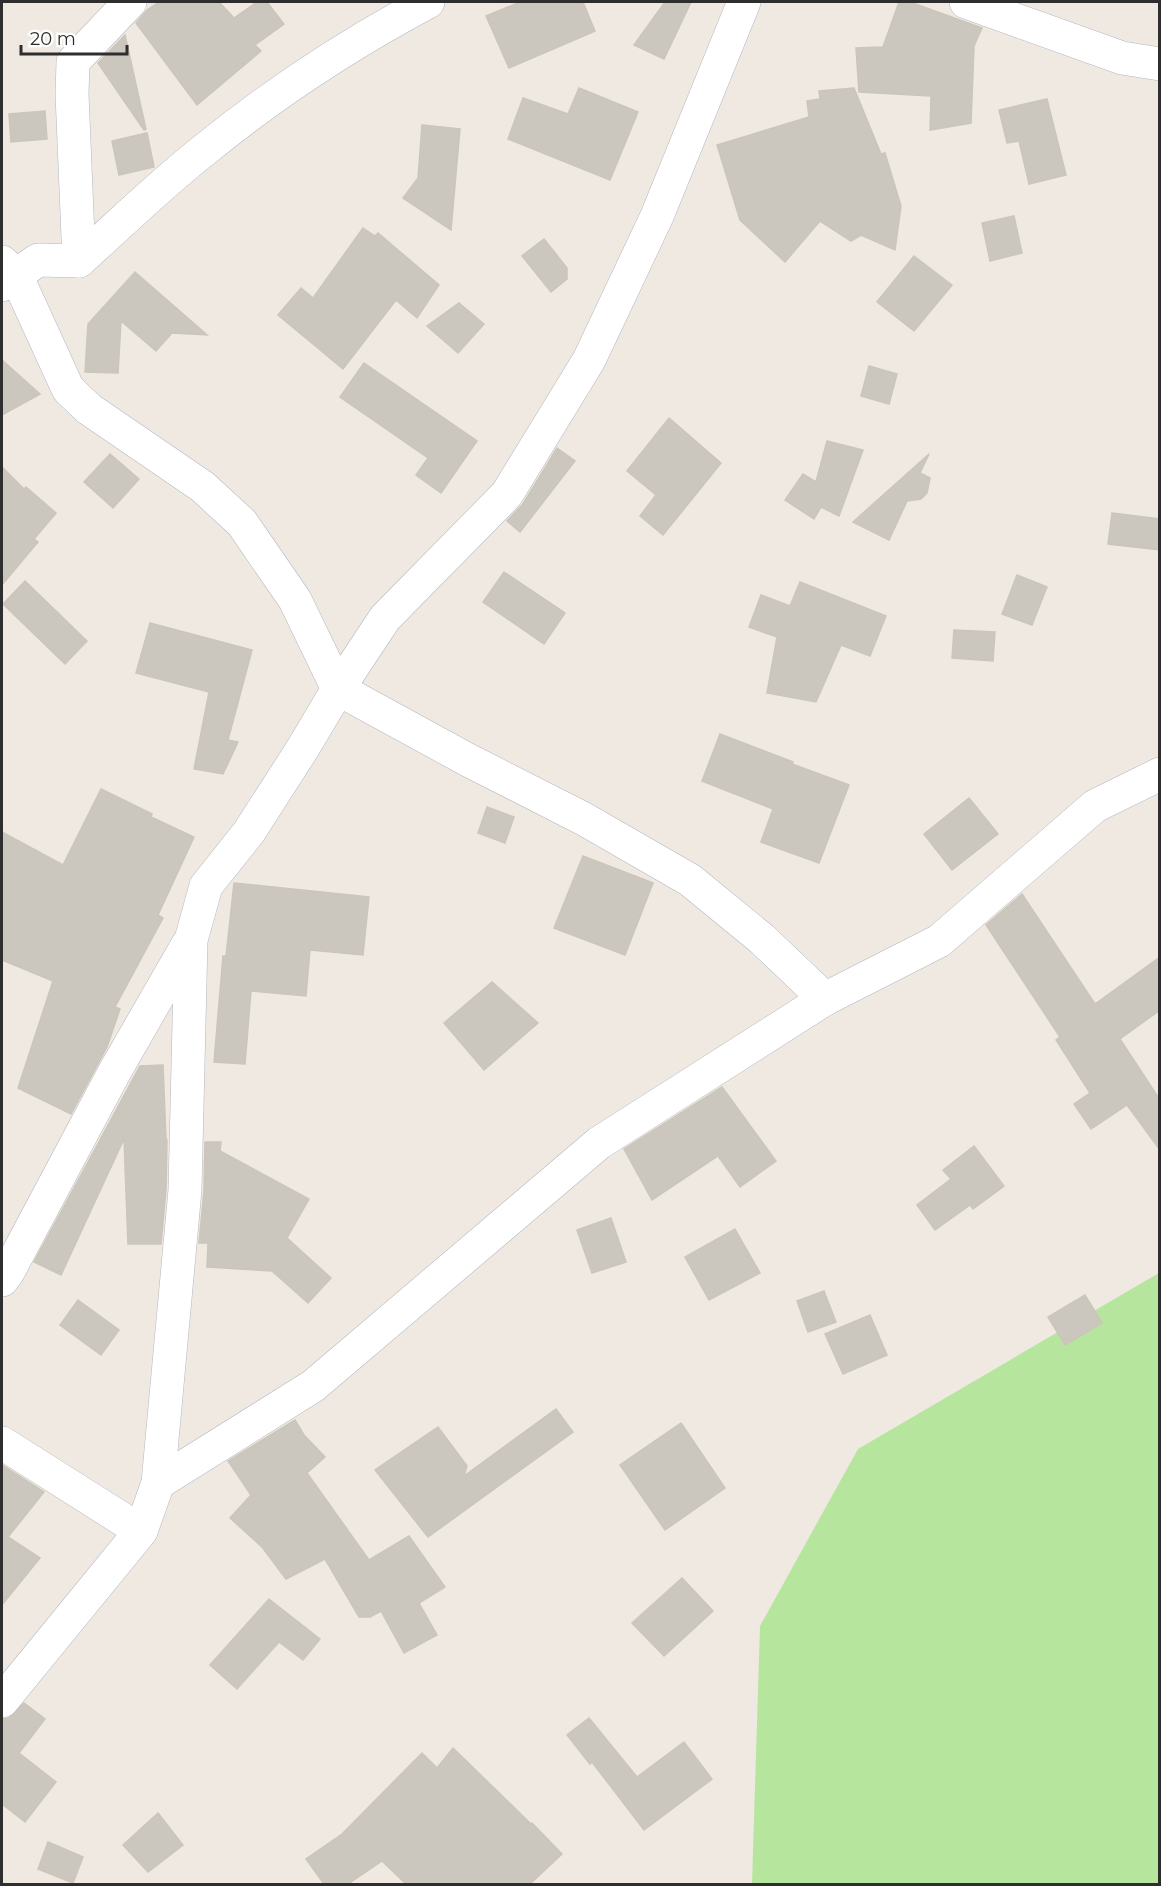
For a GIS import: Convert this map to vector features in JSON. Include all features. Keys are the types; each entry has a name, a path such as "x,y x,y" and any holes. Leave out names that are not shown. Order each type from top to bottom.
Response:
{"street":[{"path":"79,261 72,94 73,62 130,2"},
{"path":"428,2 380,27 320,65 202,151 79,261 38,260 6,274 68,388 89,409 203,487 242,523 295,600 338,689 468,760 585,819 690,880 762,939 825,999"},
{"path":"2,1701 141,1531 158,1483 185,1190 191,940 206,886 249,832 385,618 507,494 589,360 657,216 744,2"},
{"path":"966,2 1122,58 1160,64"},
{"path":"158,1483 314,1386 598,1143 825,999 939,941 1095,806 1160,774"},
{"path":"2,1280 115,1071 191,940"},
{"path":"2,1443 141,1531"}],"green space":[{"path":"1159,1273 1159,1884 752,1884 760,1626 858,1449"}],"building":[{"path":"159,2 219,2 234,18 257,2 267,2 284,24 255,45 261,51 197,105 136,23 147,10"},
{"path":"520,2 583,2 595,31 509,68 486,16"},
{"path":"665,2 691,2 664,59 634,45"},
{"path":"899,2 910,2 982,28 974,46 971,123 930,130 931,96 859,92 856,48 883,47"},
{"path":"125,35 146,129 144,130 98,63"},
{"path":"579,88 638,112 610,180 508,139 523,98 568,114"},
{"path":"854,88 881,154 885,153 901,206 895,250 861,235 851,241 820,221 785,262 740,220 717,145 809,117 807,101 820,99 819,91"},
{"path":"1047,99 1066,175 1029,184 1019,141 1007,143 999,110"},
{"path":"45,111 47,139 11,142 9,114"},
{"path":"422,125 460,129 451,230 403,198 418,178"},
{"path":"147,133 154,167 119,175 112,141"},
{"path":"1014,216 1022,253 990,261 982,223"},
{"path":"363,228 375,236 378,233 439,285 417,318 396,300 343,369 278,315 301,288 313,298"},
{"path":"544,239 567,268 567,279 551,292 522,256"},
{"path":"914,256 952,285 914,331 877,302"},
{"path":"135,272 207,335 172,333 156,351 121,321 118,373 85,372 88,324"},
{"path":"459,303 484,324 458,353 427,326"},
{"path":"2,360 40,394 2,415"},
{"path":"364,363 477,441 441,493 416,475 428,458 340,397"},
{"path":"869,366 897,374 889,404 861,396"},
{"path":"669,418 721,463 663,535 640,516 656,495 627,471"},
{"path":"827,441 863,450 839,516 821,507 814,519 785,500 803,474 816,482"},
{"path":"557,448 575,461 520,532 507,521 523,504"},
{"path":"110,454 139,479 113,508 84,482"},
{"path":"929,454 920,473 930,478 927,493 921,499 907,501 889,540 853,522"},
{"path":"2,467 24,489 26,487 56,513 34,539 38,542 2,585"},
{"path":"1112,513 1160,519 1160,550 1108,544"},
{"path":"504,572 565,613 544,644 483,602"},
{"path":"1017,575 1047,587 1032,625 1002,614"},
{"path":"25,581 87,641 65,664 3,604"},
{"path":"800,582 886,616 870,656 841,645 816,702 767,693 777,637 749,627 761,595 790,606"},
{"path":"150,623 252,650 228,740 238,742 223,774 194,769 209,692 136,673"},
{"path":"954,630 995,632 993,661 952,658"},
{"path":"720,734 849,785 819,863 761,842 773,809 702,781"},
{"path":"101,789 152,814 151,817 194,837 158,915 163,918 115,1007 120,1009 107,1047 71,1114 18,1088 53,981 2,960 2,832 63,865"},
{"path":"969,798 998,834 952,870 924,834"},
{"path":"487,807 514,817 505,843 478,833"},
{"path":"583,856 653,883 625,955 554,928"},
{"path":"234,883 369,897 363,955 310,950 306,996 251,991 245,1064 214,1062 223,956 226,956"},
{"path":"1022,894 1095,1004 1160,957 1160,1010 1120,1039 1160,1100 1160,1150 1127,1105 1091,1129 1074,1104 1090,1093 1056,1040 1060,1037 986,925"},
{"path":"492,982 538,1023 484,1070 444,1023"},
{"path":"163,1065 167,1140 166,1189 161,1244 128,1244 124,1139 61,1275 34,1262 140,1066"},
{"path":"722,1087 776,1161 740,1187 718,1156 652,1200 624,1149"},
{"path":"205,1142 221,1142 220,1151 309,1199 287,1238 331,1278 308,1303 272,1271 207,1267 208,1243 199,1243 204,1191"},
{"path":"974,1146 1004,1186 973,1209 970,1205 935,1230 917,1205 951,1179 943,1170"},
{"path":"611,1218 626,1262 592,1273 577,1230"},
{"path":"735,1229 760,1273 709,1300 685,1257"},
{"path":"824,1291 836,1322 808,1332 797,1301"},
{"path":"1085,1295 1102,1323 1065,1345 1048,1317"},
{"path":"78,1300 119,1330 101,1355 60,1325"},
{"path":"870,1315 887,1355 843,1374 825,1334"},
{"path":"556,1409 573,1432 428,1537 375,1470 438,1427 467,1466 464,1476"},
{"path":"295,1420 304,1435 325,1457 307,1473 369,1560 409,1536 445,1587 419,1603 437,1635 404,1653 381,1611 370,1617 359,1617 325,1559 286,1579 262,1547 230,1518 251,1495 228,1461"},
{"path":"681,1423 725,1488 665,1530 620,1465"},
{"path":"2,1465 44,1492 8,1537 40,1558 2,1605"},
{"path":"682,1578 713,1611 664,1656 632,1623"},
{"path":"269,1599 320,1639 303,1660 279,1642 237,1689 210,1665"},
{"path":"24,1703 45,1719 19,1753 56,1782 25,1822 2,1804 2,1719 9,1718"},
{"path":"589,1718 637,1777 684,1742 712,1779 644,1830 592,1762 590,1764 567,1735"},
{"path":"453,1748 562,1854 530,1884 406,1884 382,1861 348,1884 324,1884 306,1859 342,1834 422,1753 437,1768"},
{"path":"158,1813 183,1845 148,1872 123,1845"},
{"path":"48,1842 83,1857 73,1883 38,1869"}]}
